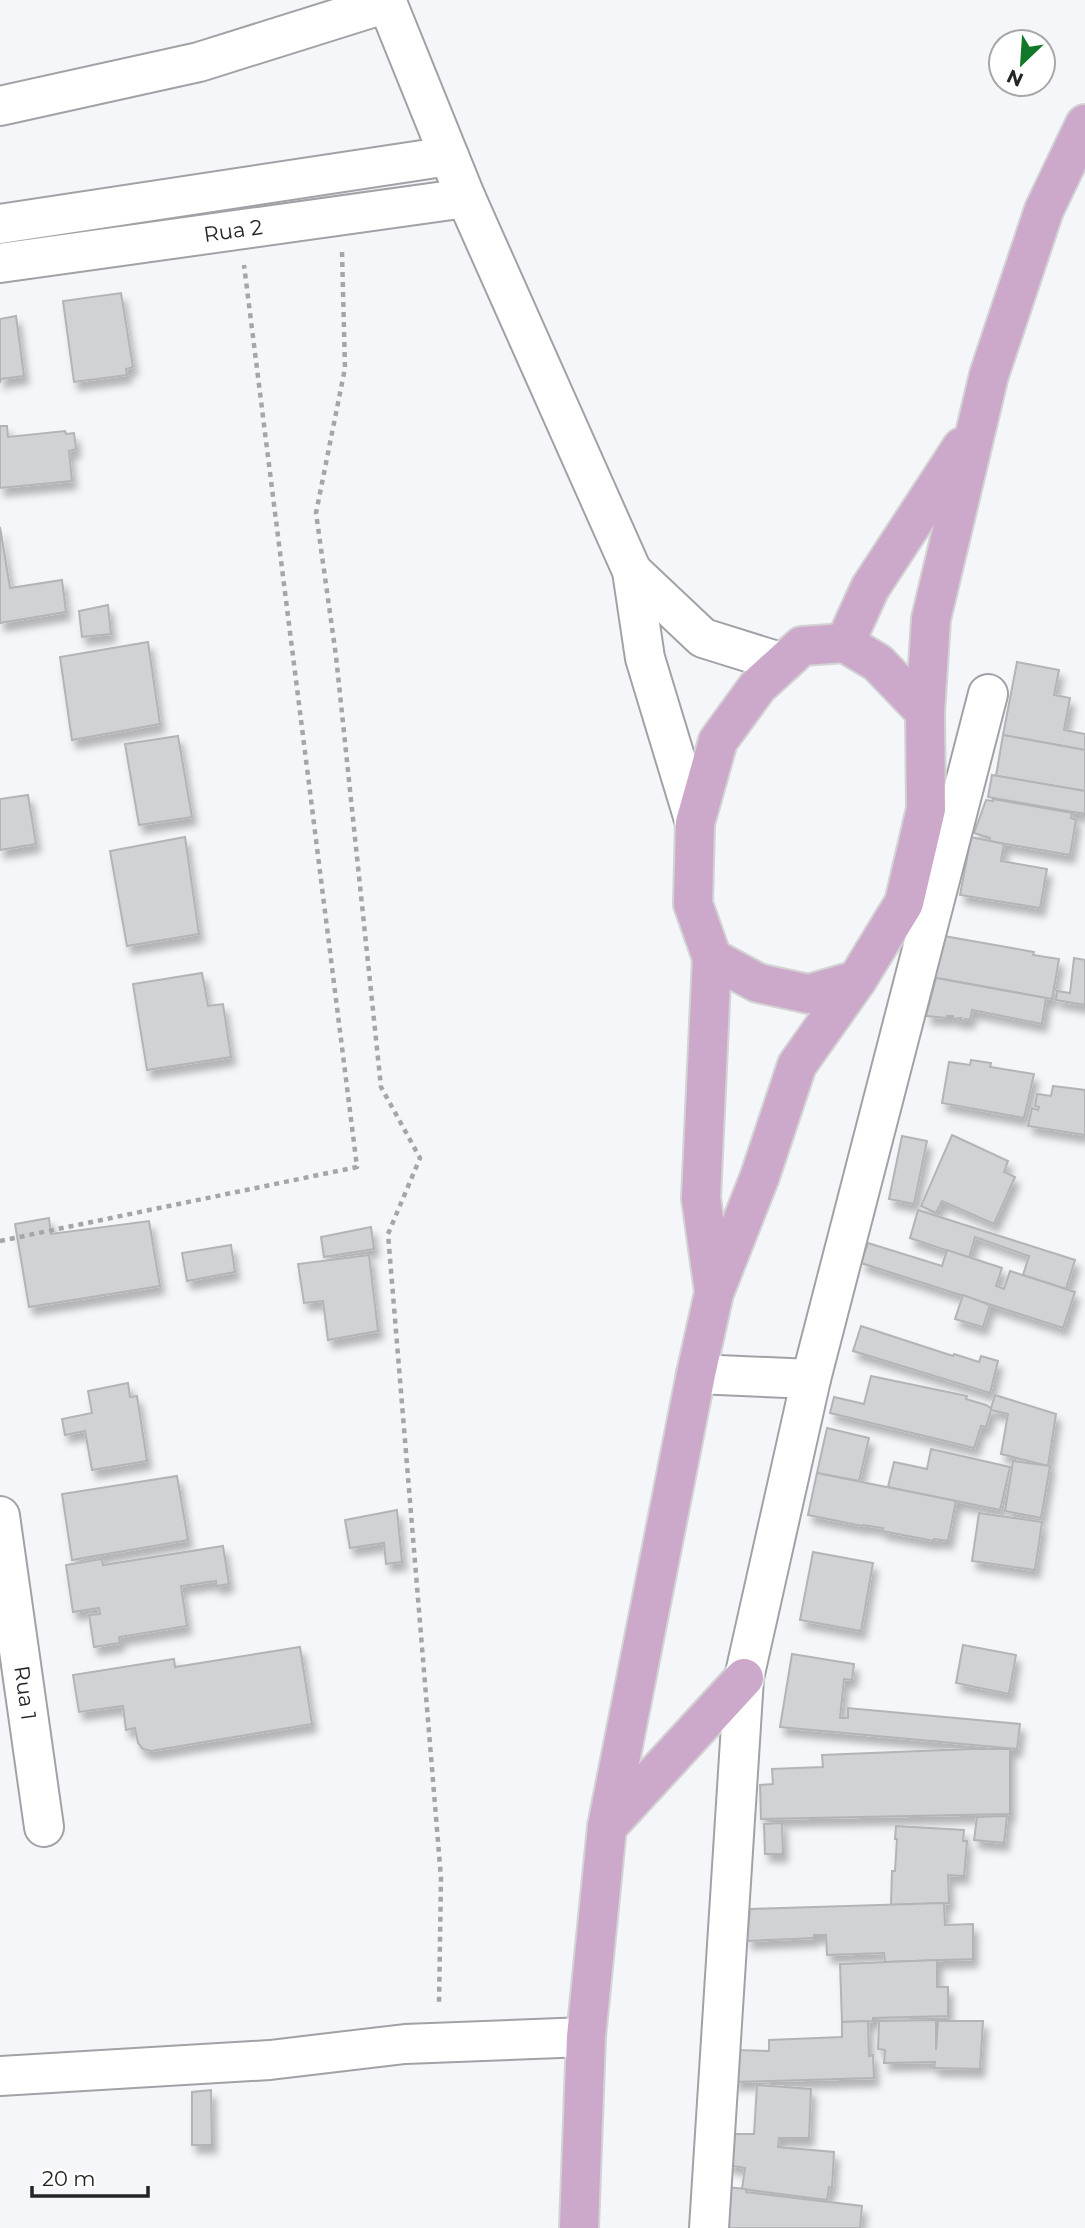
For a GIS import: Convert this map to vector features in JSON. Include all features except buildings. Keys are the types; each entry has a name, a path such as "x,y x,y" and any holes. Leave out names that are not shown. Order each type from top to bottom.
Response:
{"main road":[{"path":"579,2228 586,2037 607,1827 714,1293 760,1176 797,1065 857,981 904,903 926,809 925,712 931,619 976,425 989,375 1044,210 1085,124"},
{"path":"845,643 870,588 976,425"},
{"path":"714,1293 701,1198 712,958 693,904 695,823 718,741 758,686 802,646 845,643 878,663 925,712"},
{"path":"712,958 758,983 809,994 857,981"},
{"path":"607,1827 744,1678"}],"street":[{"path":"0,106 199,62 386,2 466,198 632,571 645,658 695,823"},
{"name":"Rua 2","path":"0,224 449,156"},
{"name":"Rua 2","path":"0,263 466,198"},
{"path":"145,203 151,242"},
{"path":"632,571 703,638 783,663"},
{"path":"709,2228 744,1678 811,1380 988,694"},
{"path":"696,1374 811,1380"},
{"name":"Rua 1","path":"0,1516 44,1827"},
{"path":"0,2076 270,2060 439,2042 586,2037"}],"path":[{"path":"341,216 345,368 316,513 336,656 382,1087 420,1158 388,1234 441,1878 439,2042"},
{"path":"0,1241 357,1167 239,230"}]}
